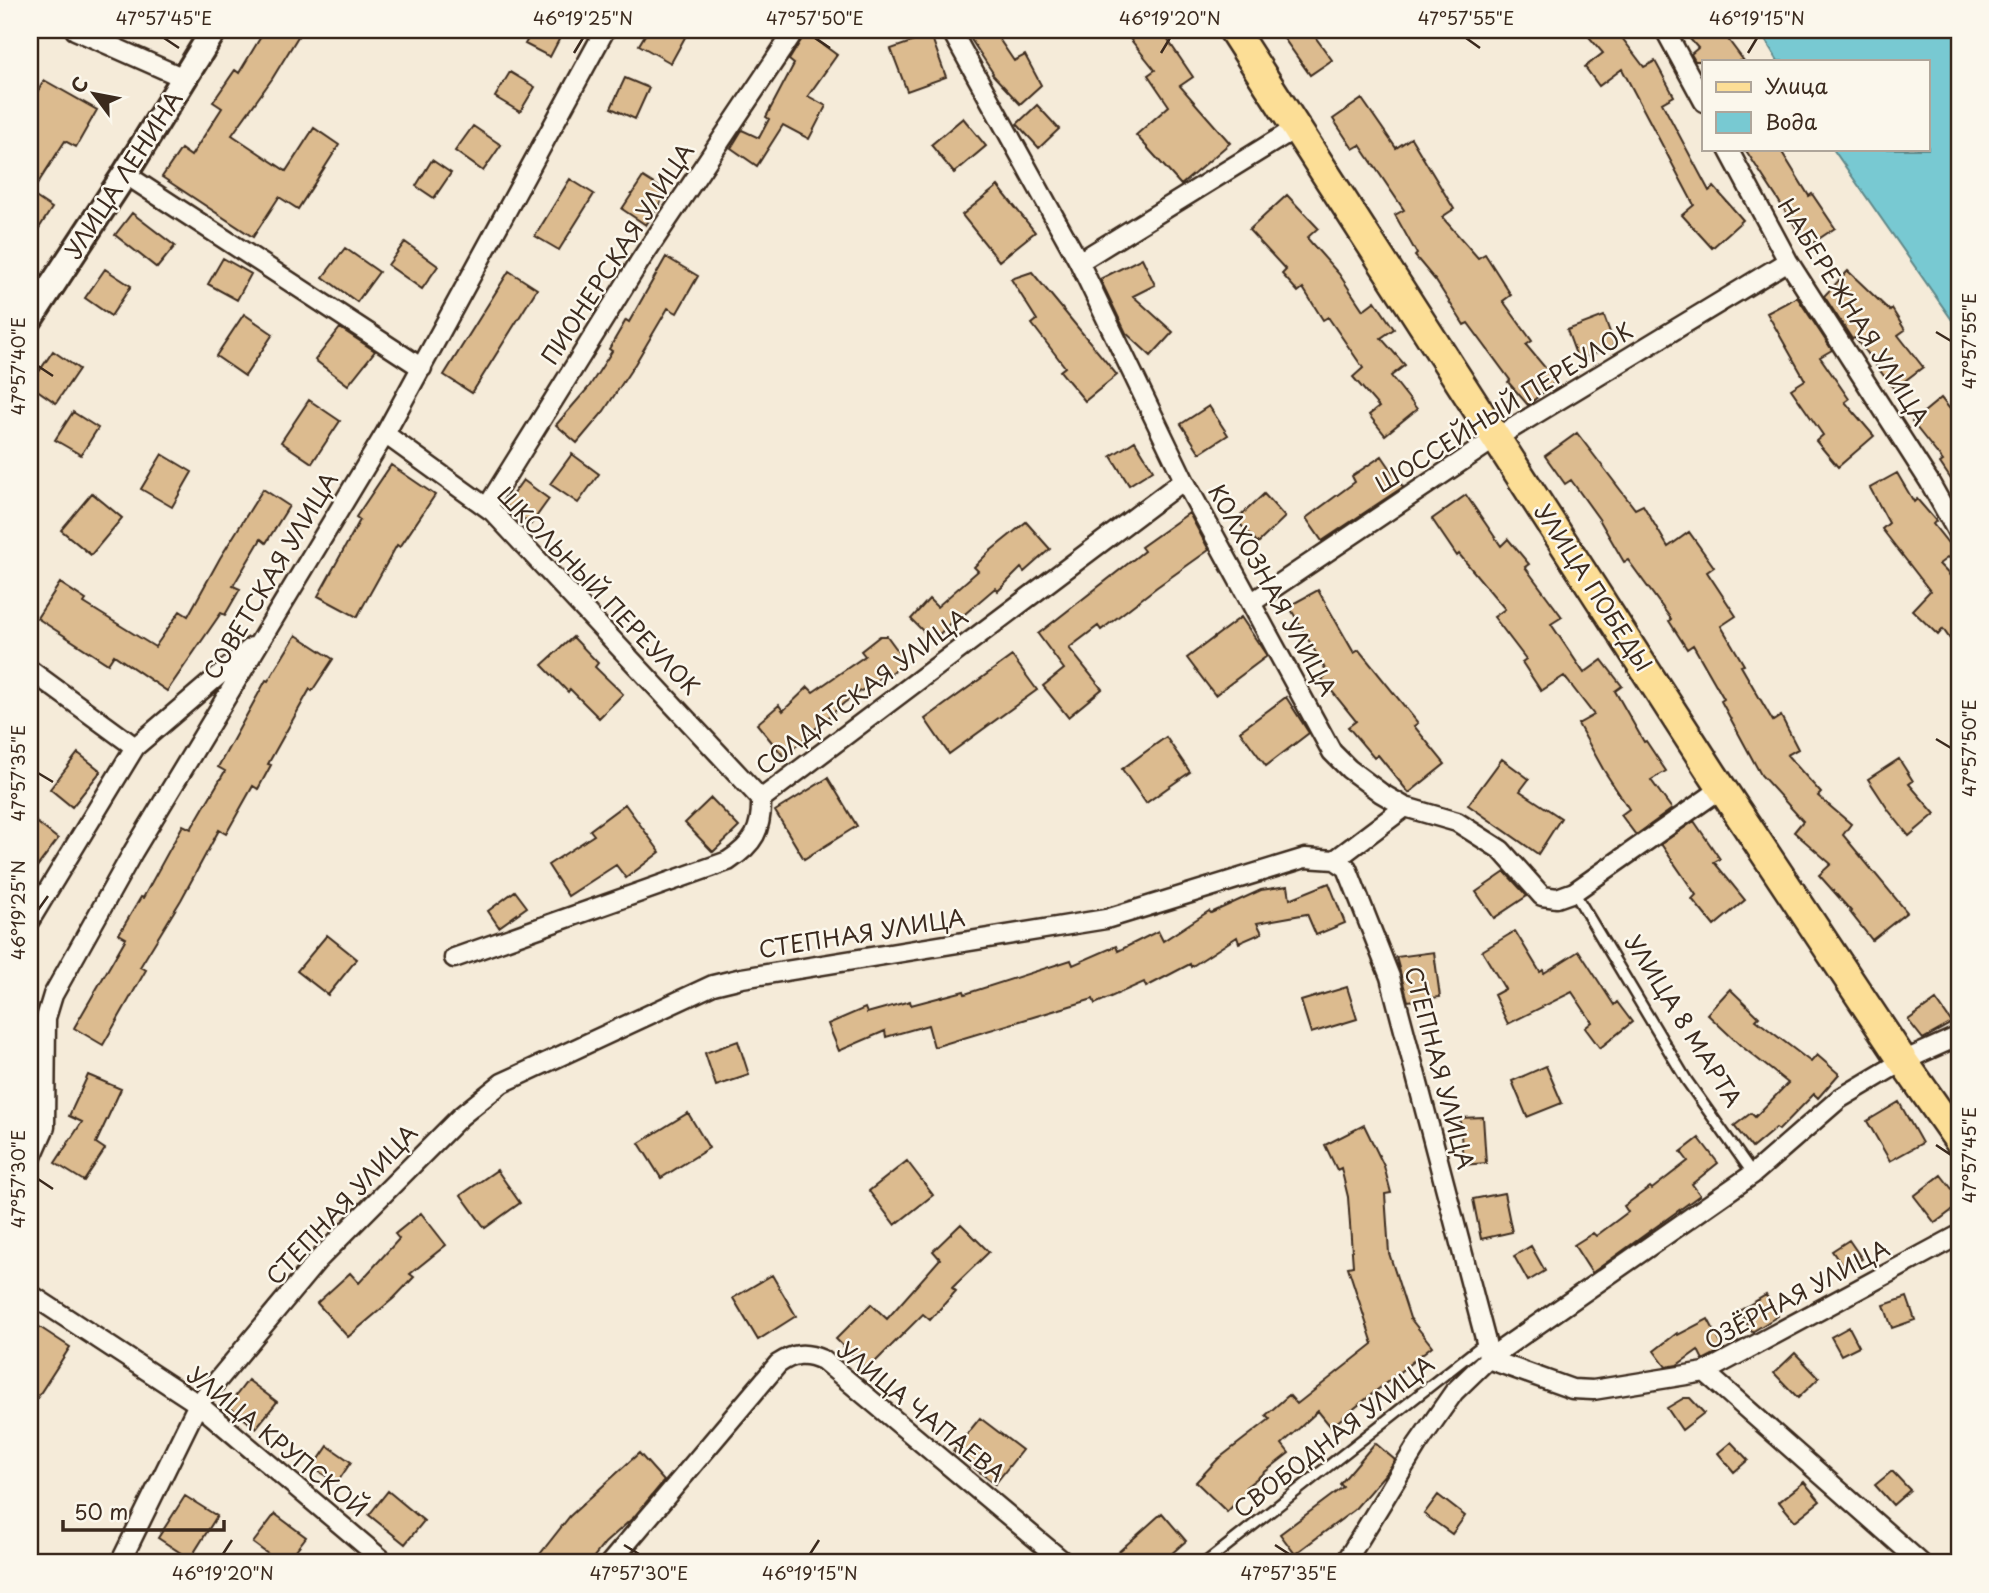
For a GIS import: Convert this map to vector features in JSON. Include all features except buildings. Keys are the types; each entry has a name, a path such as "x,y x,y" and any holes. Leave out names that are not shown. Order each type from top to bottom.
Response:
{"main road":[{"name":"УЛИЦА ЛЕНИНА","path":"30,319 186,79 214,30"},
{"name":"УЛИЦА ПОБЕДЫ","path":"1233,30 1722,788 1959,1141"}],"street":[{"path":"75,30 186,79"},
{"name":"СОВЕТСКАЯ УЛИЦА","path":"30,1161 45,1127 46,1018 53,995 133,852 385,434 605,30"},
{"name":"ПИОНЕРСКАЯ УЛИЦА","path":"487,507 640,261 795,30"},
{"name":"КОЛХОЗНАЯ УЛИЦА","path":"951,30 1079,262 1184,481 1332,752 1349,769 1405,807 1457,821 1501,850 1542,896 1557,898 1574,892"},
{"path":"1665,30 1702,99"},
{"path":"1079,262 1296,128"},
{"name":"НАБЕРЕЖНАЯ УЛИЦА","path":"1729,150 1788,261 1929,481 1959,535"},
{"path":"125,174 422,368"},
{"name":"ШОССЕЙНЫЙ ПЕРЕУЛОК","path":"1251,603 1496,438 1788,261"},
{"name":"ШКОЛЬНЫЙ ПЕРЕУЛОК","path":"385,434 487,507 761,799"},
{"name":"СОЛДАТСКАЯ УЛИЦА","path":"454,958 729,861 742,852 756,835 761,815 761,799 1184,481"},
{"path":"30,920 135,747 263,637"},
{"path":"30,670 135,747"},
{"path":"1574,892 1722,788"},
{"path":"1335,860 1405,807"},
{"name":"СТЕПНАЯ УЛИЦА","path":"120,1563 198,1404 317,1261 461,1116 502,1083 713,985 1106,919 1305,858 1335,860 1348,868 1354,879 1390,977 1487,1350"},
{"path":"1345,1563 1417,1445 1487,1350 1753,1174 1839,1099 1903,1061 1959,1036"},
{"name":"ОЗЁРНАЯ УЛИЦА","path":"1487,1350 1572,1389 1593,1390 1705,1372 1959,1235"},
{"name":"УЛИЦА КРУПСКОЙ","path":"30,1295 198,1404 386,1563"},
{"name":"УЛИЦА ЧАПАЕВА","path":"610,1563 778,1364 799,1354 823,1360 1065,1563"},
{"path":"1705,1372 1922,1563"}],"lane":[{"name":"УЛИЦА 8 МАРТА","path":"1574,892 1688,1081 1753,1174"},
{"name":"СВОБОДНАЯ УЛИЦА","path":"1205,1563 1487,1350"}],"water":[{"path":"1759,30 1959,30 1959,330 1834,150 1930,150 1930,60 1777,60"}]}
